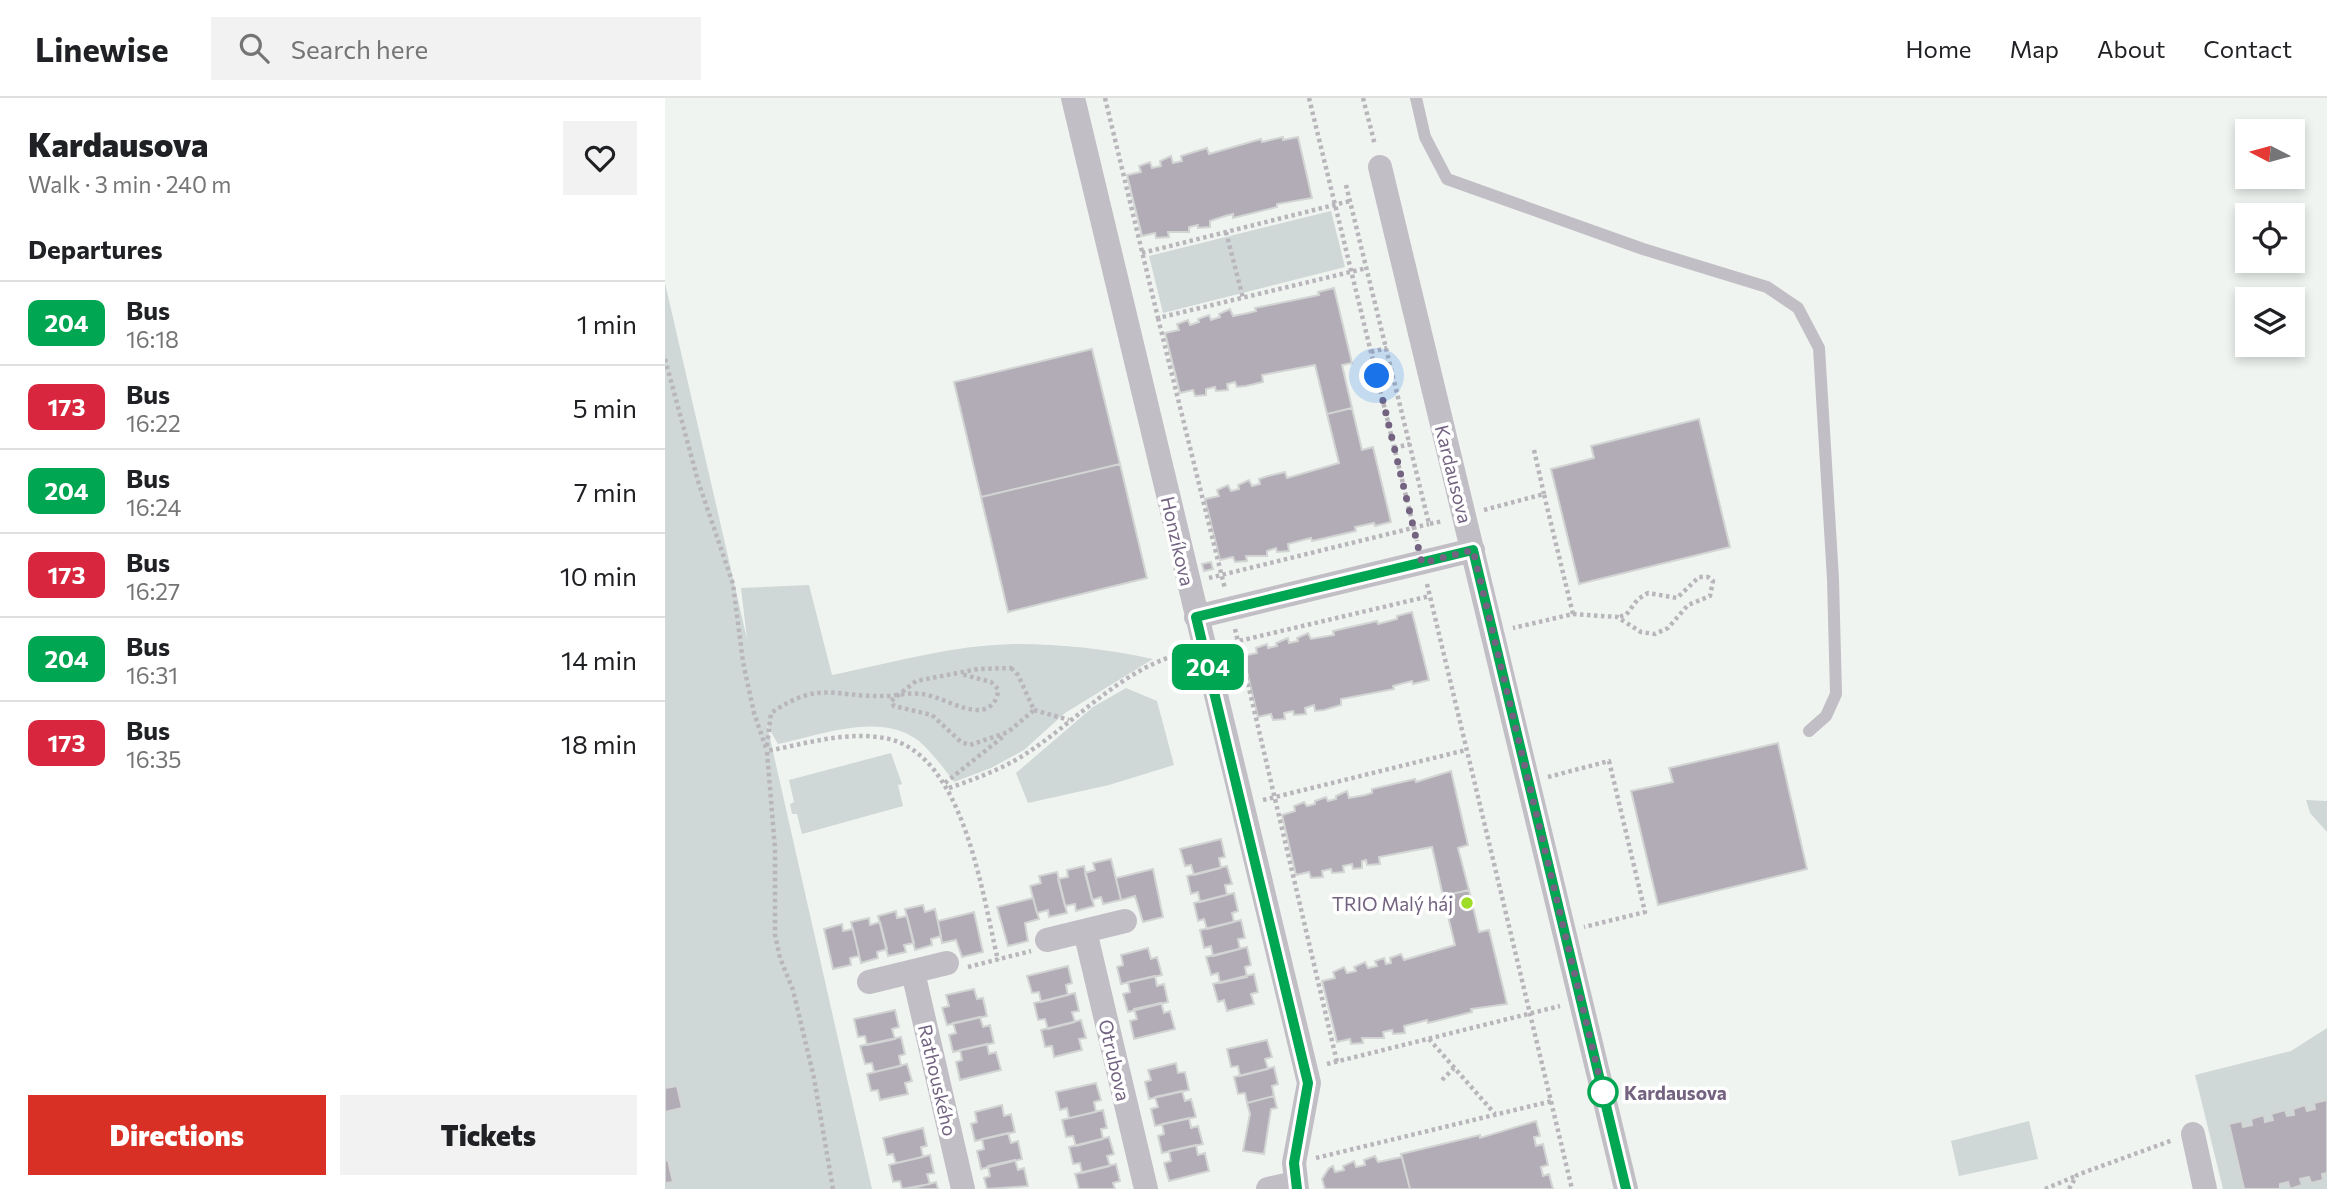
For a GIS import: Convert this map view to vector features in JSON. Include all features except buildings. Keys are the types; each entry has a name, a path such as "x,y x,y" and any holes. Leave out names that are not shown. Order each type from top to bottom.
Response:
{"street":[{"name":"Honzíkova","path":"1073,98 1306,1070 1308,1083 1296,1178"},
{"name":"Kardausova","path":"1380,167 1626,1189"},
{"path":"1196,617 1473,550"},
{"path":"1047,940 1125,921"},
{"name":"Otrubova","path":"1085,931 1146,1189"},
{"path":"869,982 947,963"},
{"name":"Rathouského","path":"913,972 963,1189"},
{"path":"2193,1134 2206,1189"},
{"path":"1268,1189 1296,1178"}],"lane":[{"path":"1416,98 1425,137 1447,179 1643,249 1766,287 1798,308 1819,348 1833,579 1836,694 1826,716 1809,731"}],"path":[{"path":"1105,98 1222,575 1337,1062"},
{"path":"1309,98 1572,1189"},
{"path":"1363,98 1380,167"},
{"path":"1346,185 1429,524"},
{"path":"1142,253 1350,201"},
{"path":"1226,232 1243,298"},
{"path":"1158,318 1367,268"},
{"path":"1371,352 1387,348"},
{"path":"665,359 701,492 733,584 743,662 754,713 767,751"},
{"path":"1394,448 1410,444"},
{"path":"1534,450 1573,614"},
{"path":"1482,510 1544,494"},
{"path":"1188,583 1450,519"},
{"path":"1511,629 1573,614 1616,617 1626,615 1648,593 1677,598 1699,577 1708,577 1713,582 1710,596 1688,605 1662,632 1649,634 1616,617"},
{"path":"947,785 992,773 1024,755 1099,698 1162,661 1204,648 1430,596"},
{"path":"1633,608 1632,619 1636,629"},
{"path":"1008,732 970,745 961,742 932,715 894,706 891,701 916,681 1011,668 1018,675 1034,710 1069,720"},
{"path":"833,1189 814,1078 775,935 775,849 767,751 771,713 796,696 834,691 883,696 920,693 978,710 991,707 998,697 998,689 991,682 960,674"},
{"path":"947,785 1034,710"},
{"path":"767,751 836,738 886,738 906,745 925,760 947,785 973,856 998,960"},
{"path":"1242,805 1467,750"},
{"path":"1547,777 1609,761 1645,912 1583,927"},
{"path":"947,963 962,969 1034,951 1047,940"},
{"path":"1306,1070 1567,1004"},
{"path":"1429,1039 1495,1114"},
{"path":"1441,1080 1454,1068"},
{"path":"1296,1178 1495,1114 1552,1101"},
{"path":"2045,1189 2077,1175 2158,1148 2157,1144 2193,1134"},
{"path":"2069,1189 2077,1175"}],"shaded area":[{"path":"1331,211 1345,267 1163,313 1149,256"},
{"path":"665,283 747,639 741,588 809,585 832,675 922,655 991,645 1067,646 1153,659 1065,713 1024,750 991,768 954,782 919,741 904,732 869,726 831,731 778,744 767,725 872,1189 665,1189 665,1183 673,1181 669,1161 665,1161 665,1112 682,1108 677,1086 665,1088"},
{"path":"1126,688 1157,701 1174,765 1109,785 1028,803 1016,773 1093,707"},
{"path":"891,753 902,784 898,785 903,806 802,834 797,814 792,814 790,804 794,802 789,780"},
{"path":"2306,800 2327,801 2327,832 2310,813"},
{"path":"2327,1028 2327,1189 2223,1189 2195,1075 2291,1051"},
{"path":"2029,1121 2038,1159 1959,1176 1951,1141"}],"bus line":[{"name":"204","path":"1297,1189 1294,1163 1308,1083 1196,617 1473,550 1626,1189"}],"place":[{"name":"TRIO Malý háj","path":"1467,903"},
{"name":"Kardausova","path":"1603,1092"}],"route":[{"path":"1377,376 1422,563 1473,550 1603,1092"}]}
